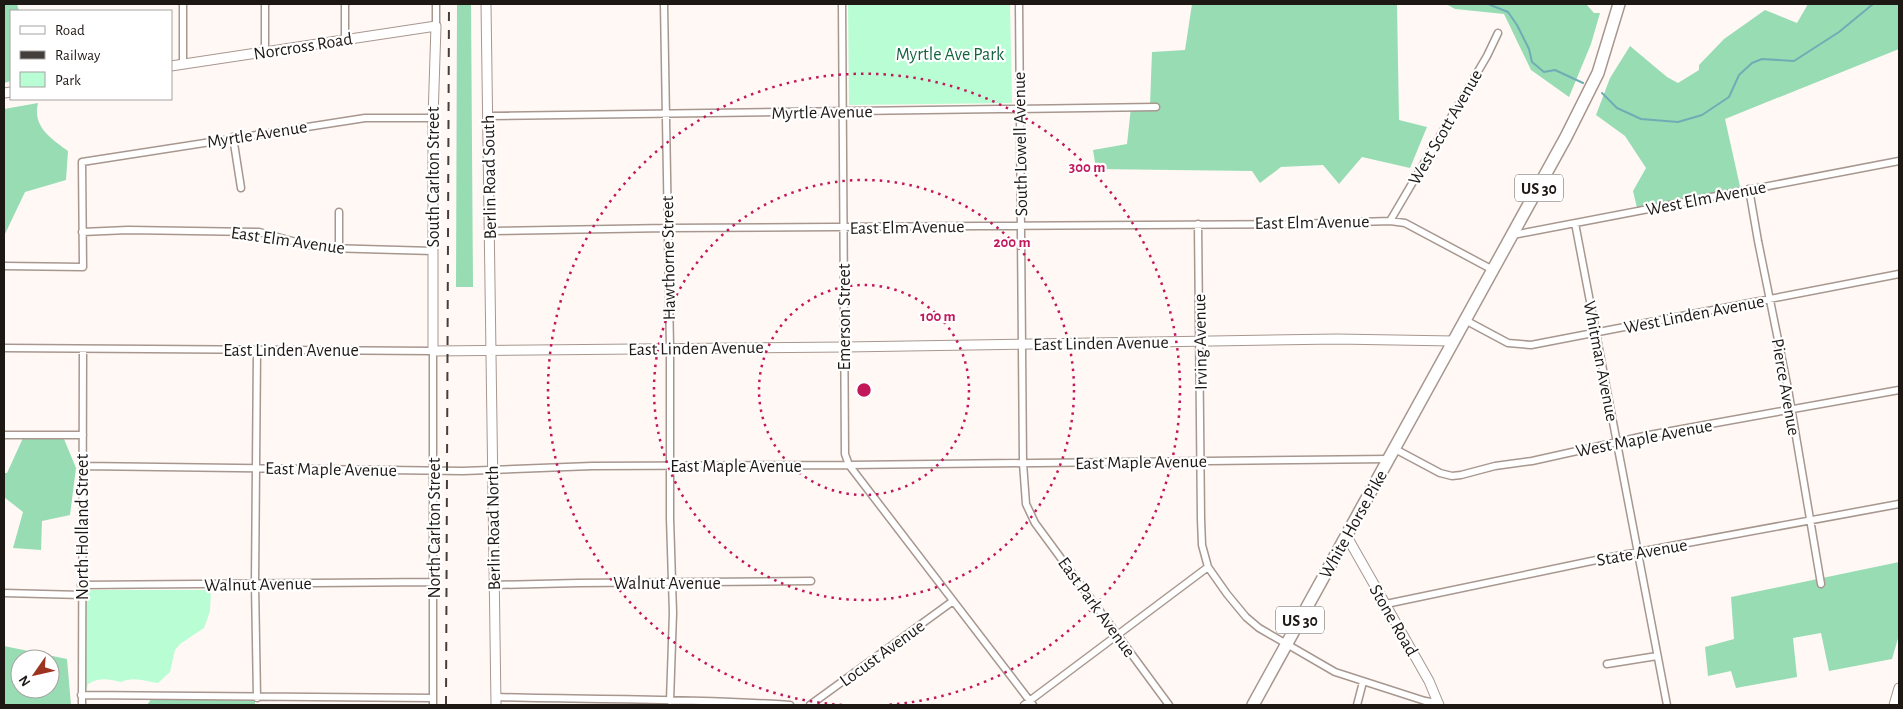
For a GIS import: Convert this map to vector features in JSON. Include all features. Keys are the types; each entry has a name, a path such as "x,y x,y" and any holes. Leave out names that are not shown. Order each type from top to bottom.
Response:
{"highway":[{"name":"US 30","path":"1453,341 1513,235 1598,73 1619,4"},
{"name":"White Horse Pike","path":"1253,705 1453,341"}],"street":[{"path":"183,4 183,64"},
{"path":"265,4 265,52"},
{"path":"345,39 346,4"},
{"name":"South Carlton Street","path":"433,350 433,118 436,4"},
{"name":"Berlin Road South","path":"486,4 491,351"},
{"name":"Hawthorne Street","path":"664,4 670,348 670,518 673,613 670,701"},
{"name":"Emerson Street","path":"842,4 845,454 849,465"},
{"name":"South Lowell Avenue","path":"1019,4 1023,463 1028,508"},
{"name":"Norcross Road","path":"172,66 436,26"},
{"name":"West Scott Avenue","path":"1390,221 1487,56 1498,33"},
{"name":"Myrtle Avenue","path":"488,116 1156,107"},
{"name":"Myrtle Avenue","path":"82,232 82,162 233,137 365,118 433,118"},
{"path":"233,137 241,188"},
{"name":"West Elm Avenue","path":"1513,235 1899,161"},
{"name":"Pierce Avenue","path":"1749,189 1791,409 1809,522 1822,584"},
{"path":"339,212 339,248"},
{"name":"East Elm Avenue","path":"490,231 1390,221 1405,223 1493,270"},
{"name":"Whitman Avenue","path":"1575,223 1667,705"},
{"name":"Irving Avenue","path":"1198,224 1202,545 1208,567"},
{"name":"East Elm Avenue","path":"82,232 128,230 259,232 307,245 433,251"},
{"path":"4,266 83,267 82,232"},
{"name":"West Linden Avenue","path":"1465,320 1503,340 1523,346 1596,334 1899,274"},
{"name":"East Linden Avenue","path":"4,348 491,351 1337,339 1453,341"},
{"name":"North Holland Street","path":"82,705 83,349"},
{"path":"257,350 255,468 257,698"},
{"name":"North Carlton Street","path":"433,350 433,702"},
{"name":"Berlin Road North","path":"491,351 496,701"},
{"name":"West Maple Avenue","path":"1395,449 1440,473 1452,476 1461,475 1495,466 1532,461 1617,442 1899,390"},
{"path":"4,435 83,435"},
{"name":"East Maple Avenue","path":"83,466 492,470 592,466 1389,459"},
{"path":"849,465 1029,704 1208,567 1246,617 1259,628 1328,669 1363,682 1439,704"},
{"name":"State Avenue","path":"1386,604 1638,552 1899,504"},
{"name":"East Park Avenue","path":"1028,508 1041,530 1169,705"},
{"name":"Stone Road","path":"1346,535 1429,681 1439,704"},
{"name":"Walnut Avenue","path":"494,586 578,583 811,581"},
{"name":"Walnut Avenue","path":"82,585 434,582"},
{"path":"4,593 82,595"},
{"name":"Locust Avenue","path":"810,705 953,601"},
{"path":"1607,664 1657,656"},
{"path":"1356,705 1363,682"},
{"path":"1894,705 1899,688"},
{"path":"81,695 433,702"},
{"path":"496,701 737,701 790,705"}],"green space":[{"path":"4,4 17,4 19,10 10,10 10,81 4,83"},
{"path":"457,4 471,4 473,287 456,287"},
{"name":"Myrtle Ave Park","path":"848,4 1010,4 1012,103 849,105"},
{"path":"1192,4 1397,4 1399,120 1427,127 1410,168 1362,157 1339,184 1323,165 1281,167 1260,183 1252,171 1096,169 1093,150 1127,144 1131,107 1150,105 1152,52 1185,50"},
{"path":"1446,4 1586,4 1594,13 1600,13 1591,44 1569,97 1531,70 1504,14 1455,9"},
{"path":"1808,4 1899,4 1899,49 1725,119 1741,191 1638,212 1633,191 1646,168 1625,136 1596,115 1610,78 1630,46 1667,77 1678,83 1699,70 1699,65 1724,39 1765,10 1797,23"},
{"path":"38,103 38,119 41,126 50,137 68,151 66,180 25,192 4,236 4,109"},
{"path":"23,438 64,439 76,468 70,515 42,521 41,550 13,548 23,512 4,497 4,473 7,473"},
{"path":"1899,562 1899,635 1892,659 1829,671 1821,633 1793,638 1797,677 1736,688 1731,671 1708,676 1705,647 1734,639 1731,597"},
{"path":"211,590 210,611 204,628 180,644 175,650 170,672 158,683 135,679 121,682 108,679 88,684 86,692 83,692 84,591"},
{"path":"4,646 19,649 10,649 10,699 60,699 60,658 67,659 71,705 4,705"},
{"path":"152,698 255,698 255,705 147,705"}],"waterway":[{"path":"1488,4 1508,12 1529,49 1532,62 1544,72 1555,70 1583,83"},
{"path":"1602,93 1617,108 1641,119 1678,122 1702,115 1729,97 1739,75 1752,63 1762,59 1794,61 1839,32 1873,4"}],"railway":[{"path":"446,705 449,4"}]}
